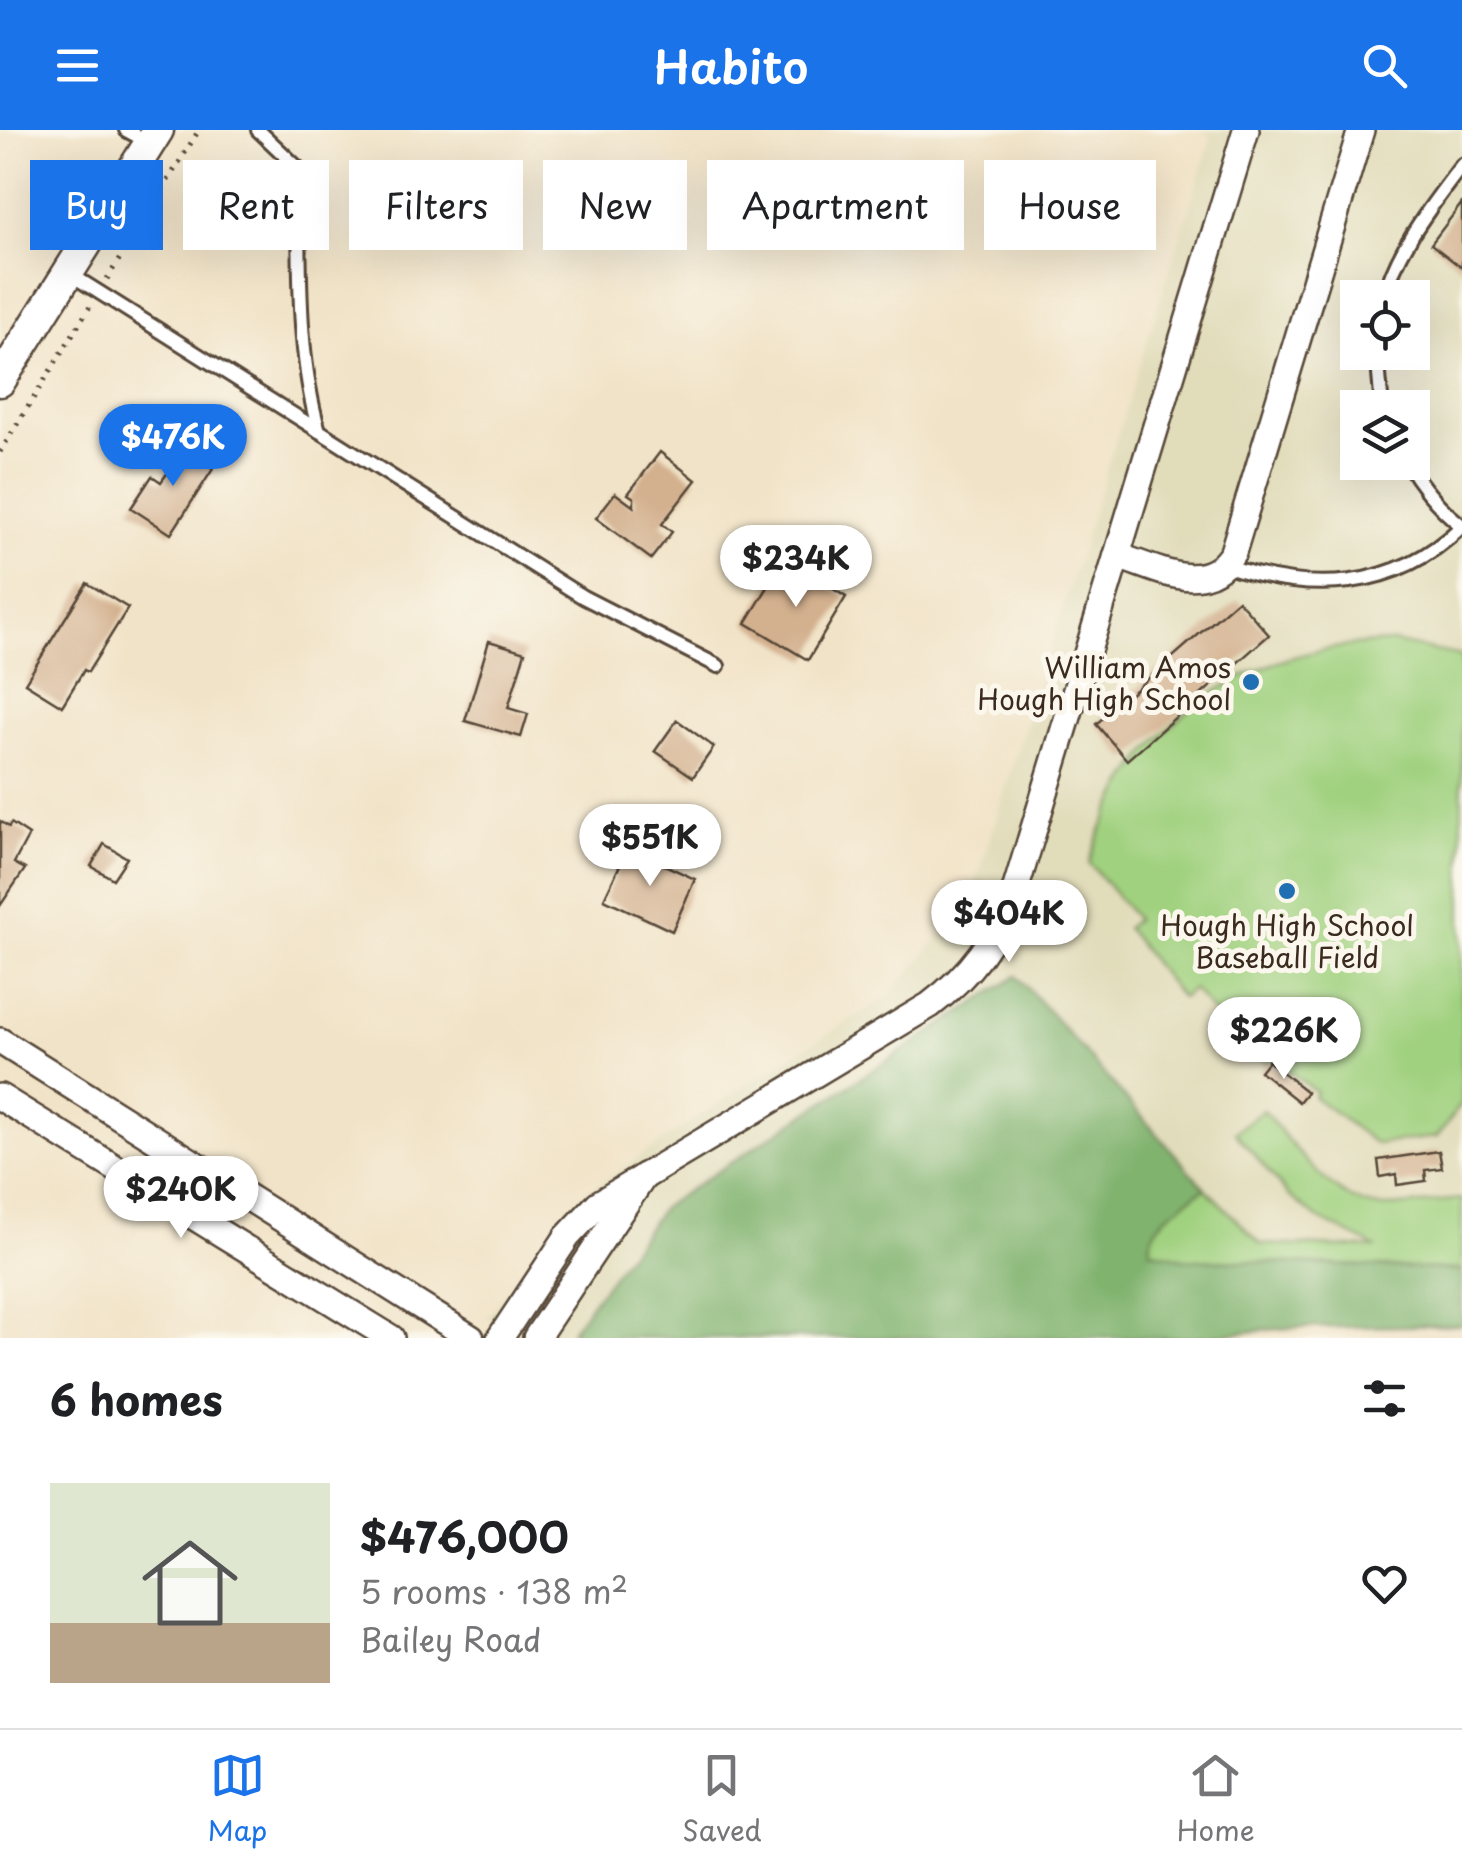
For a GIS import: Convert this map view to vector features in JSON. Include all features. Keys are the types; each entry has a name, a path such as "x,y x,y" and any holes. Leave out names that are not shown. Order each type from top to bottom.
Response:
{"street":[{"path":"500,1338 583,1218 617,1190 900,1024 954,986 971,970 1003,921 1016,891 1246,130"},
{"path":"1117,556 1198,578 1214,574 1233,552 1360,130"},
{"path":"0,381 68,272 144,134"},
{"path":"0,1042 471,1338"},
{"path":"0,1097 391,1338"},
{"path":"536,1338 644,1176"}],"lane":[{"path":"258,130 298,168 309,395 319,431"},
{"path":"1392,280 1411,238 1462,165"},
{"path":"68,272 583,598 718,666"},
{"path":"1225,565 1262,578 1336,584 1384,573 1423,558 1462,526 1419,480"}],"shaded area":[{"name":"William Amos Hough High School","path":"1198,130 1462,130 1462,1291 713,1338 516,1338 487,1317 578,1199 744,1086 889,996 970,901 1212,136"}],"green space":[{"name":"Hough High School Baseball Field","path":"1392,642 1462,656 1462,1103 1437,1137 1376,1144 1272,1059 1267,1063 1235,1039 1193,989 1181,998 1126,928 1136,919 1089,863 1109,812 1135,768 1166,731 1202,700 1243,676 1288,659 1338,647"},
{"path":"1017,976 1205,1188 1162,1222 1150,1250 1183,1259 1462,1270 1462,1325 1288,1328 1190,1338 581,1338 571,1331 663,1207"},
{"path":"1263,1110 1331,1185 1365,1204 1403,1206 1462,1199 1462,1270 1183,1259 1150,1250 1162,1221 1205,1188 1261,1244 1377,1248 1316,1217 1289,1196 1235,1132"}],"building":[{"path":"1462,203 1462,268 1431,244"},
{"path":"172,443 213,469 171,534 131,508 152,476 161,482 171,468 161,462"},
{"path":"660,452 696,480 662,524 672,532 651,559 596,518 615,493 634,507 634,498 628,494"},
{"path":"785,559 846,597 808,660 746,623"},
{"path":"87,583 128,608 62,706 25,683"},
{"path":"1238,600 1269,635 1127,760 1096,724"},
{"path":"489,641 525,652 508,708 528,714 521,737 465,721"},
{"path":"677,720 714,747 693,777 655,751"},
{"path":"0,821 29,835 14,863 25,869 0,906"},
{"path":"104,844 127,858 113,879 91,866"},
{"path":"628,848 695,879 672,931 604,899"},
{"path":"1268,1061 1307,1092 1299,1102 1260,1071"},
{"path":"1439,1151 1442,1168 1425,1170 1426,1181 1397,1185 1396,1174 1380,1177 1378,1160"}],"place":[{"name":"William Amos Hough High School","path":"1251,682"},
{"name":"Hough High School Baseball Field","path":"1287,891"}]}
